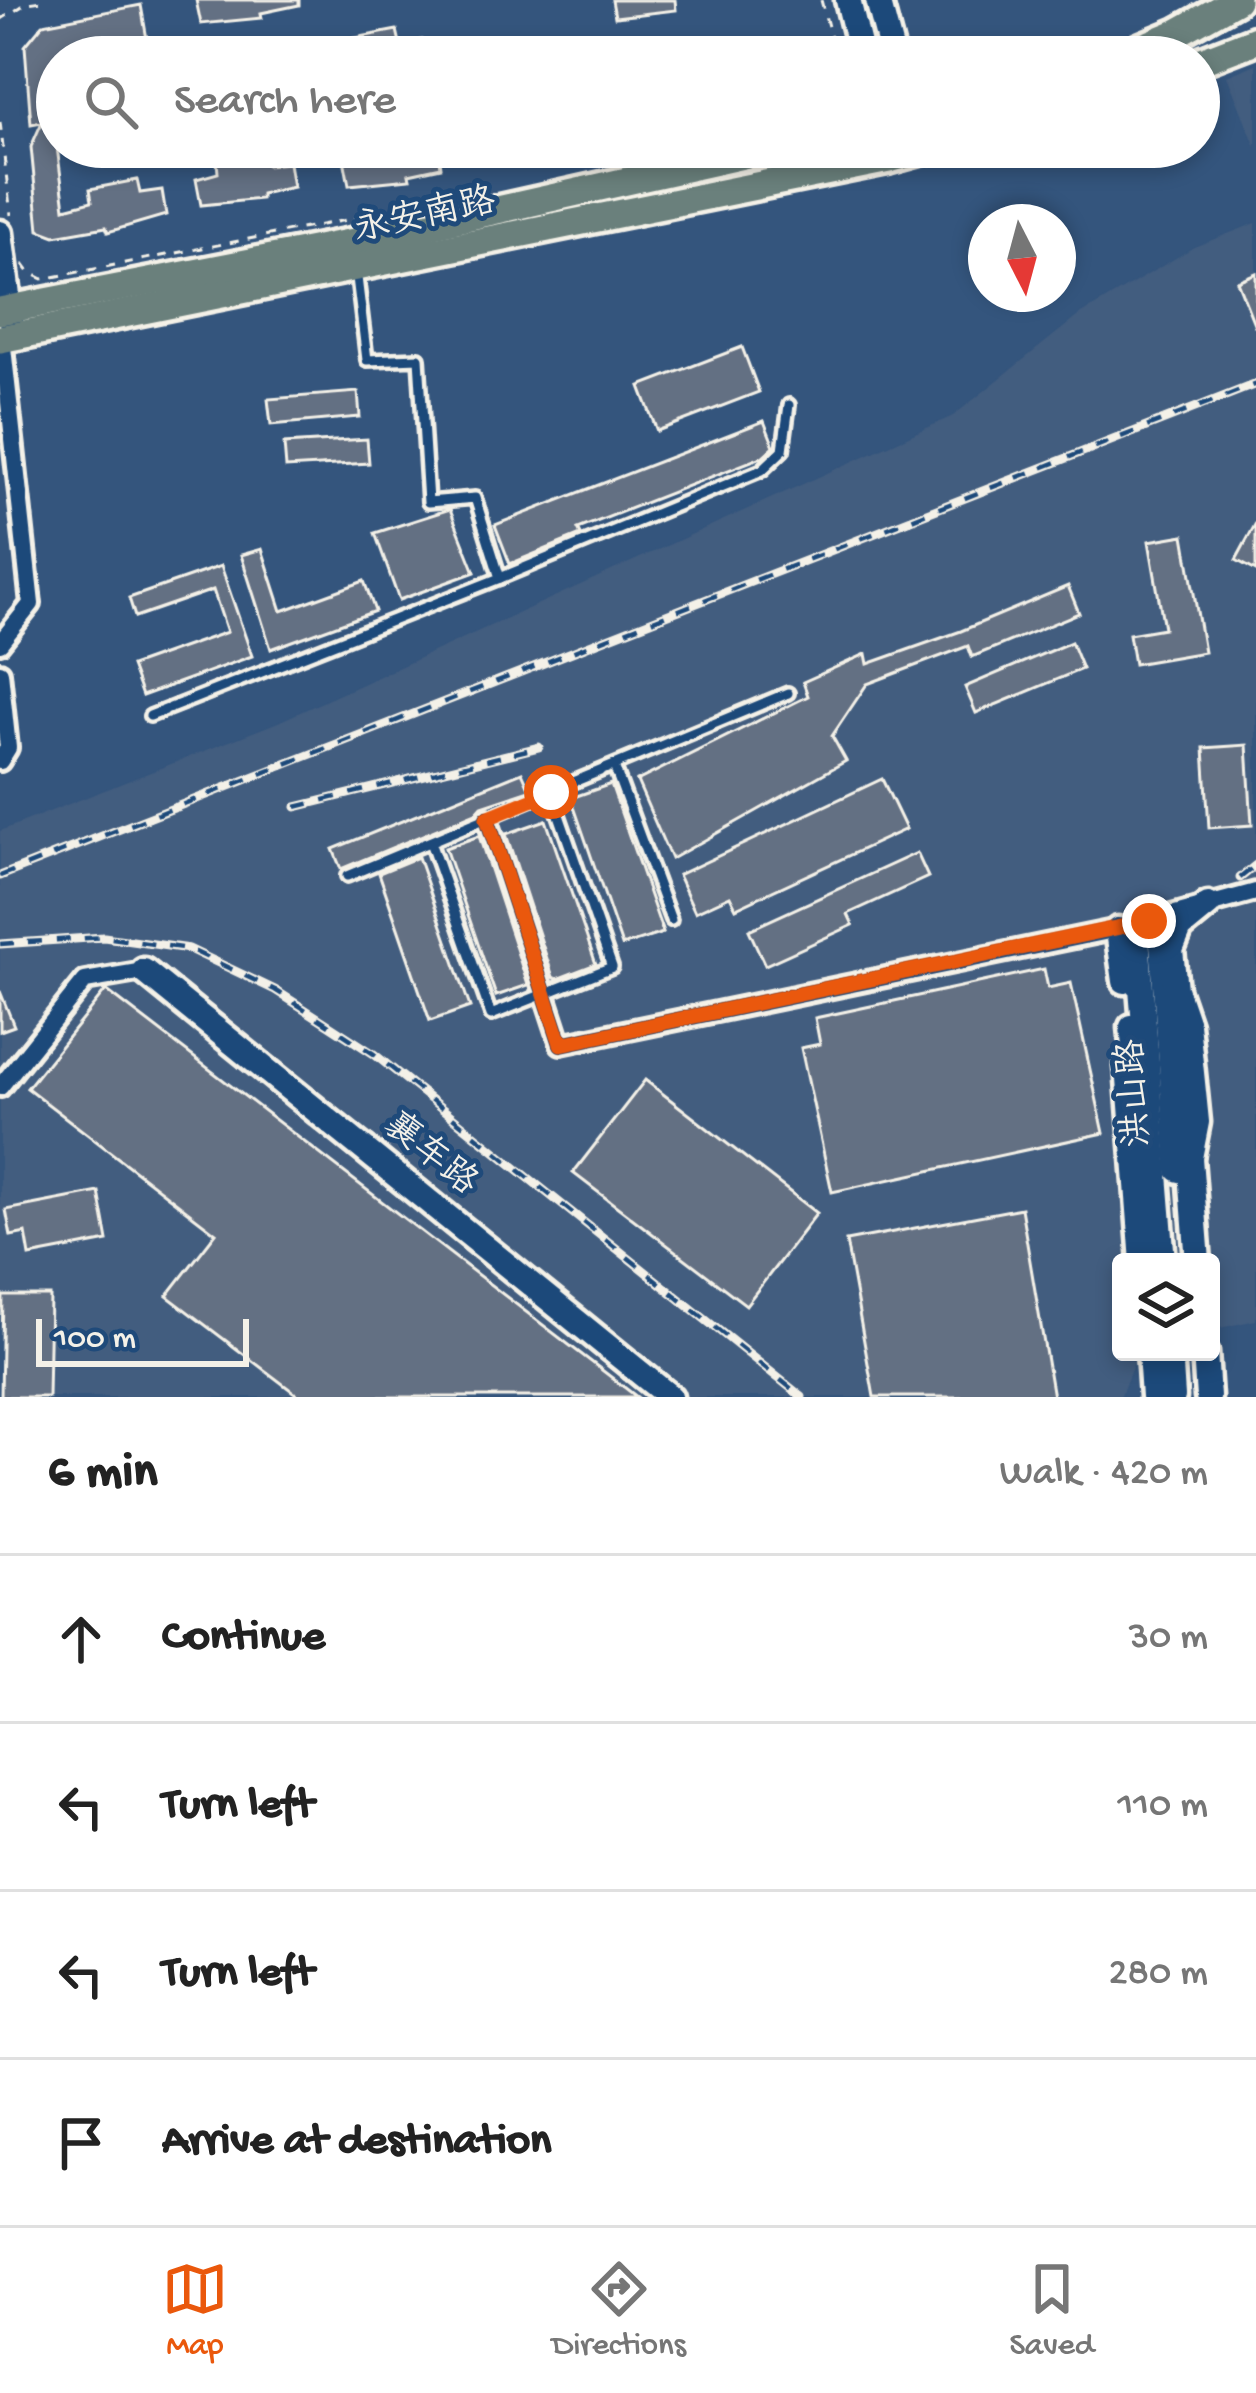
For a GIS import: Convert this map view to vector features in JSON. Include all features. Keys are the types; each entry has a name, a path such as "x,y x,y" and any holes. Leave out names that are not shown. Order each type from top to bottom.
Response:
{"main road":[{"path":"1177,33 1236,0"},
{"path":"1170,36 1256,2"},
{"path":"1220,55 1256,40"},
{"path":"1220,58 1256,50"},
{"name":"永安南路","path":"5,327 684,168"},
{"name":"永安南路","path":"5,327 356,269 818,168"}],"street":[{"path":"848,0 857,36"},
{"path":"878,0 887,36"},
{"path":"0,643 31,604 5,327 7,232"},
{"path":"0,672 8,748 0,761"},
{"path":"487,818 561,1044 1138,924 1256,892"},
{"path":"1197,1253 1190,1158 1197,1122 1187,1024 1175,989 1172,950 1180,928 1208,904"},
{"path":"1138,924 1134,1046 1128,1066 1142,1253"},
{"name":"洪山路","path":"1138,924 1162,1253"},
{"name":"洪山路","path":"1138,924 1184,1253"},
{"path":"0,1087 85,980 144,970"},
{"name":"襄车路","path":"144,970 670,1397"},
{"path":"1151,1361 1153,1397"},
{"path":"1171,1361 1173,1397"},
{"path":"1193,1361 1196,1397"},
{"path":"1206,1361 1208,1397"}],"lane":[{"path":"356,269 367,360 419,358 428,502 475,498 500,578"},
{"path":"150,716 762,470 783,450 789,405"},
{"path":"347,876 788,694"},
{"path":"614,766 671,920"},
{"path":"430,842 490,1016 612,967 551,792"}],"path":[{"path":"0,20 27,4 48,0"},
{"path":"821,0 830,36"},
{"path":"0,122 7,232"},
{"path":"16,254 29,272 43,279 416,206"}],"shaded area":[{"path":"1256,64 1256,147 1227,76"},
{"path":"1256,223 1256,1320 1220,1328 1220,1253 1112,1253 1112,1361 1134,1361 1120,1397 0,1397 0,831 276,723 953,416 1077,317 1194,247"}],"building":[{"path":"196,0 299,0 299,5 261,13 262,18 201,24"},
{"path":"612,0 675,0 676,10 615,17"},
{"path":"141,5 146,36 36,36 36,123 31,124 25,46 43,24"},
{"path":"397,30 398,36 366,36"},
{"path":"36,136 36,168 60,168 65,208 92,201 90,189 137,180 140,193 162,190 166,215 108,232 106,227 55,236 39,230 31,147"},
{"path":"218,168 290,168 293,187 261,194 261,199 201,205 196,179 218,173"},
{"path":"346,168 436,168 409,174 410,179 349,185"},
{"path":"1256,273 1256,326 1255,326 1237,281"},
{"path":"742,347 759,392 657,431 640,386"},
{"path":"358,392 360,417 271,425 268,399"},
{"path":"764,421 774,446 762,457 578,529 581,535 510,564 495,525"},
{"path":"367,439 369,463 286,468 284,444"},
{"path":"450,509 475,572 399,600 375,533"},
{"path":"1256,523 1256,571 1236,560"},
{"path":"1184,535 1204,652 1134,664 1129,634 1164,628 1149,541"},
{"path":"262,549 282,611 364,581 375,611 271,649 241,555"},
{"path":"221,566 252,656 142,696 131,666 227,632 213,590 135,617 129,598"},
{"path":"1068,586 1079,613 972,657 968,646 867,684 832,736 846,761 671,859 637,781 808,696 803,682 866,654 868,664 961,631"},
{"path":"1071,642 1082,669 976,713 965,687"},
{"path":"1247,745 1252,825 1209,828 1204,748"},
{"path":"522,772 530,790 482,806 476,813 341,869 333,849"},
{"path":"882,779 906,829 736,908 730,896 695,912 678,875"},
{"path":"611,784 663,933 622,946 571,798"},
{"path":"546,820 596,964 557,979 506,834"},
{"path":"479,836 528,985 496,996 445,848"},
{"path":"917,853 928,877 848,914 853,925 765,965 749,930"},
{"path":"418,857 470,1007 430,1021 379,873"},
{"path":"1044,969 1048,988 1071,983 1104,1133 832,1192 801,1048 820,1044 815,1018"},
{"path":"106,990 637,1397 300,1397 167,1296 216,1233 27,1088"},
{"path":"0,991 14,1026 0,1031"},
{"path":"645,1080 817,1213 746,1305 573,1173"},
{"path":"99,1192 108,1241 30,1256 26,1233 11,1236 6,1210"},
{"path":"1021,1208 1053,1397 874,1397 846,1241"},
{"path":"3,1296 50,1296 48,1397 1,1397"}],"railway":[{"path":"0,876 1256,384"},
{"path":"296,807 539,747"},
{"path":"1240,878 1256,865"},
{"path":"0,944 104,937 189,949 275,990 374,1054 802,1397"}],"route":[{"path":"551,792 487,818 561,1044 1149,921"}]}
